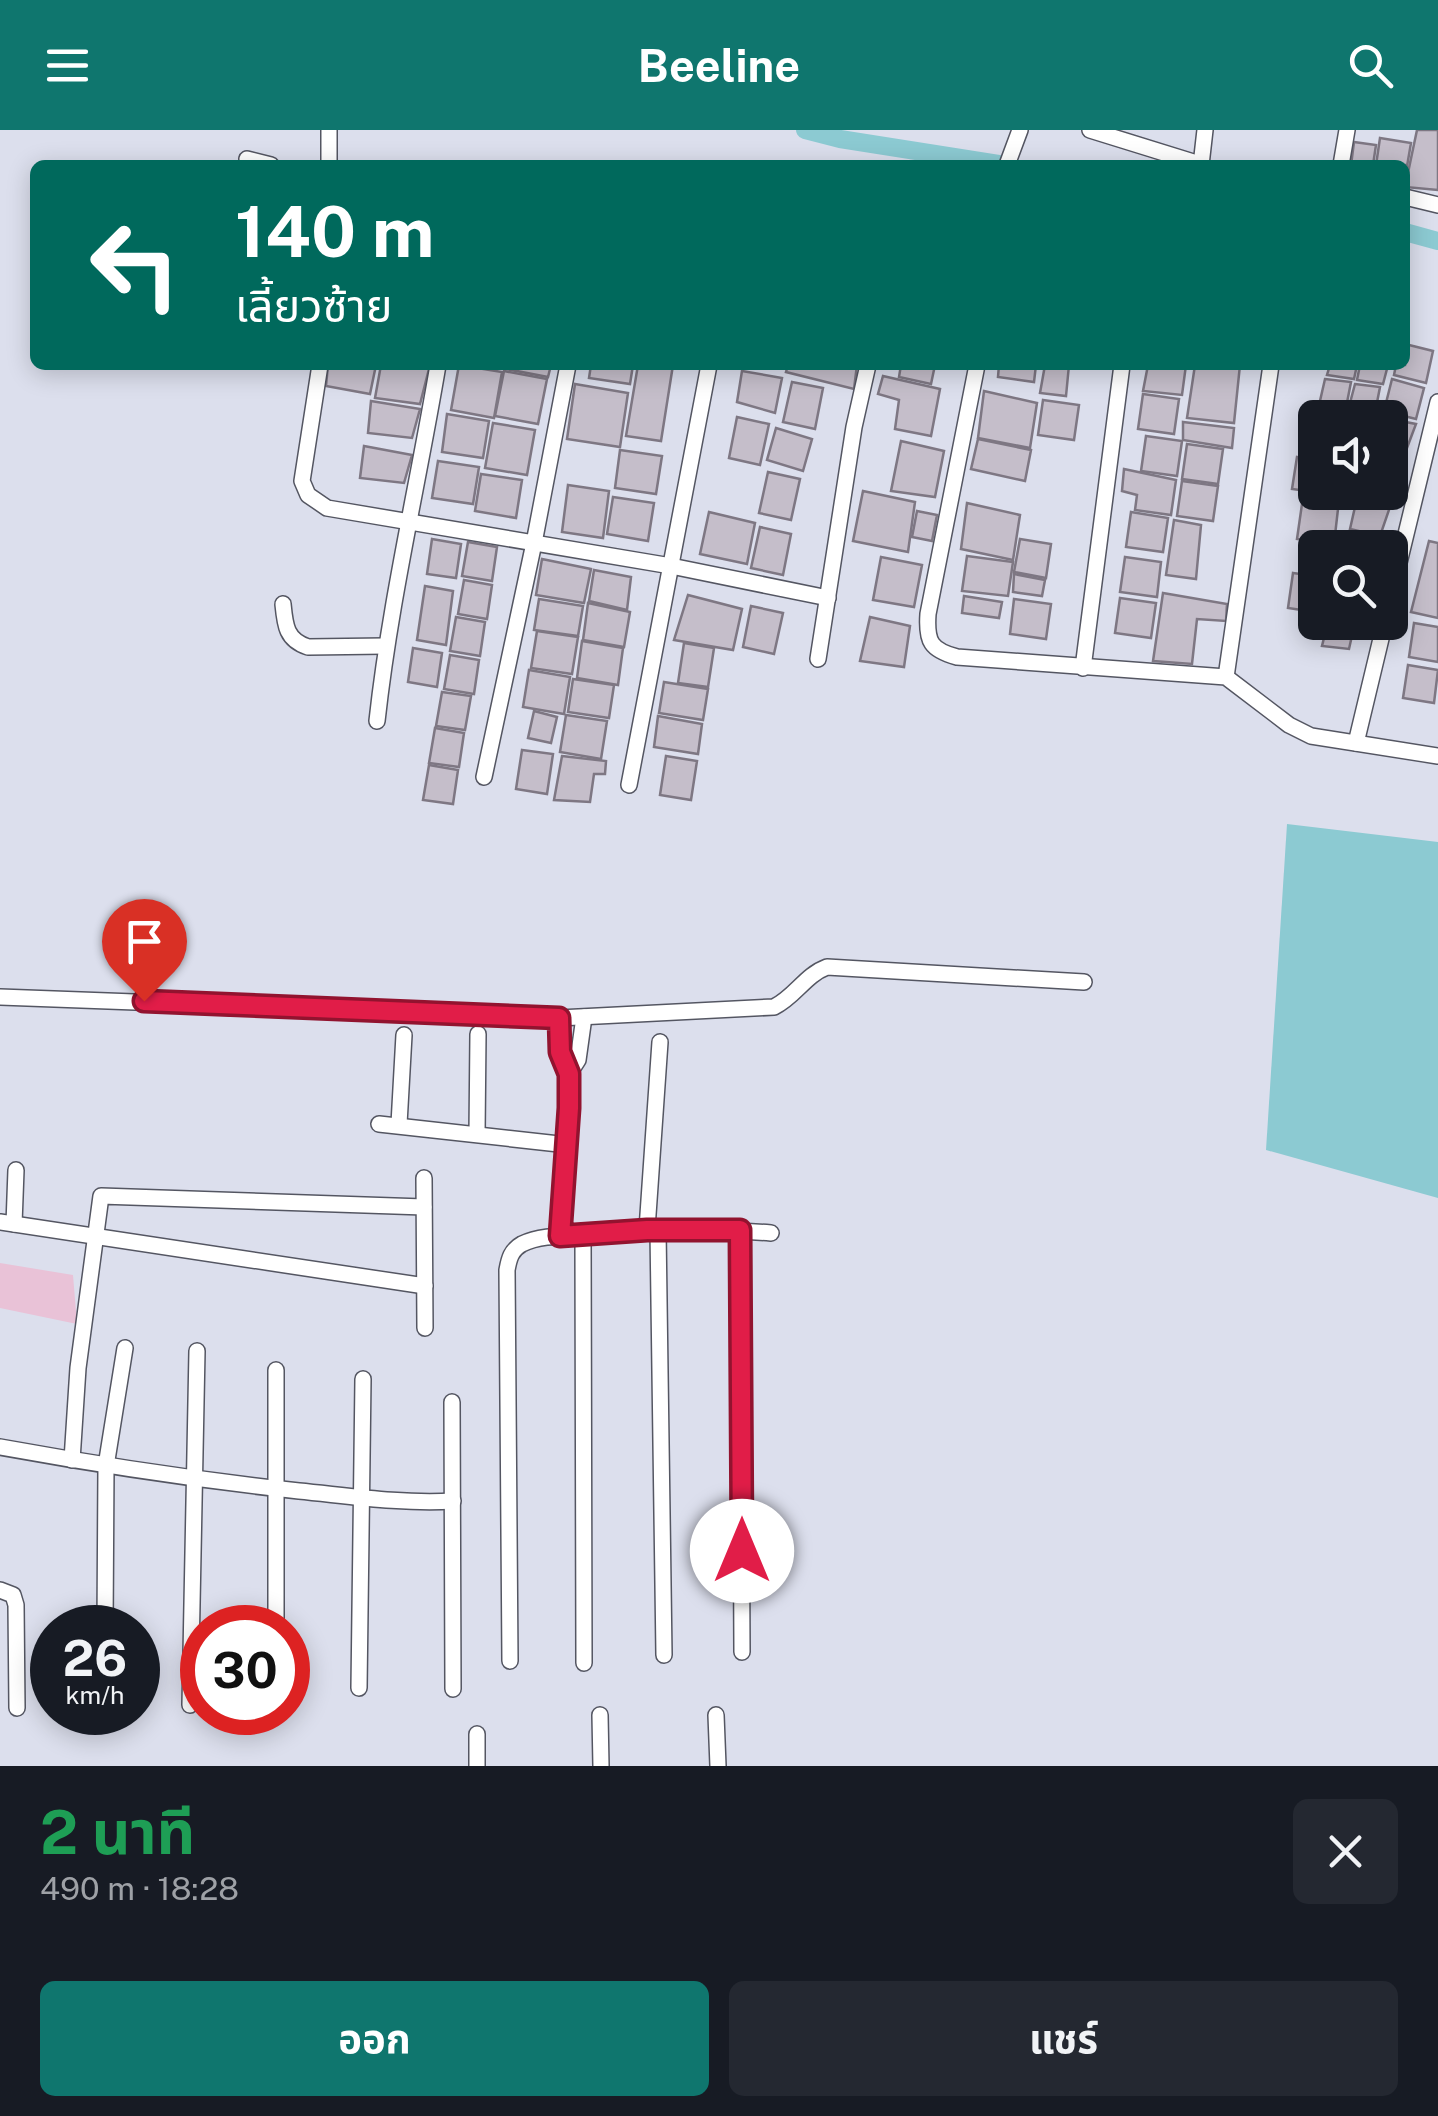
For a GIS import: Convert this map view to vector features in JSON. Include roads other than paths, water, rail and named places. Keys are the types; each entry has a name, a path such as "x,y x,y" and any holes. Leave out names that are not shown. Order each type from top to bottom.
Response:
{"street":[{"path":"329,130 329,160"},
{"path":"1090,130 1186,160"},
{"path":"1203,160 1206,130"},
{"path":"1342,160 1346,130"},
{"path":"1009,160 1019,134"},
{"path":"247,159 251,160"},
{"path":"1410,198 1438,205"},
{"path":"319,370 302,481 308,495 327,508 670,566 828,598"},
{"path":"377,721 385,646 412,520 437,370"},
{"path":"484,777 567,370"},
{"path":"629,785 708,370"},
{"path":"818,660 854,426 867,370"},
{"path":"976,370 928,614 929,644 936,651 958,657 1226,677 1311,736 1438,756"},
{"path":"1083,668 1121,370"},
{"path":"1226,677 1270,370"},
{"path":"1407,530 1438,402"},
{"path":"283,604 285,628 296,643 308,647 385,646"},
{"path":"1356,742 1381,640"},
{"path":"0,997 584,1018 774,1007 787,1001 818,970 827,968 1084,982"},
{"path":"559,1018 560,1052 569,1074 560,1236"},
{"path":"569,1074 578,1060 584,1018"},
{"path":"477,1134 478,1034"},
{"path":"400,1124 404,1035"},
{"path":"660,1042 653,1230 664,1655"},
{"path":"379,1124 568,1145"},
{"path":"16,1170 7,1223 424,1286"},
{"path":"424,1178 425,1328"},
{"path":"72,1460 78,1368 101,1196 424,1207"},
{"path":"510,1662 510,1255 518,1246 560,1236 653,1230 772,1233"},
{"path":"740,1230 742,1652"},
{"path":"583,1235 584,1663"},
{"path":"105,1605 106,1466 126,1348"},
{"path":"192,1605 197,1351"},
{"path":"276,1370 276,1605"},
{"path":"359,1688 363,1379"},
{"path":"452,1402 453,1689"},
{"path":"0,1446 194,1478 414,1503 453,1501"},
{"path":"0,1590 12,1595 16,1605 17,1708"},
{"path":"600,1715 601,1766"},
{"path":"716,1715 718,1766"},
{"path":"477,1734 477,1766"}],"water":[{"path":"1287,824 1438,842 1438,1198 1266,1150"}],"waterway":[{"path":"805,130 973,160"},
{"path":"1410,233 1438,241"}]}
